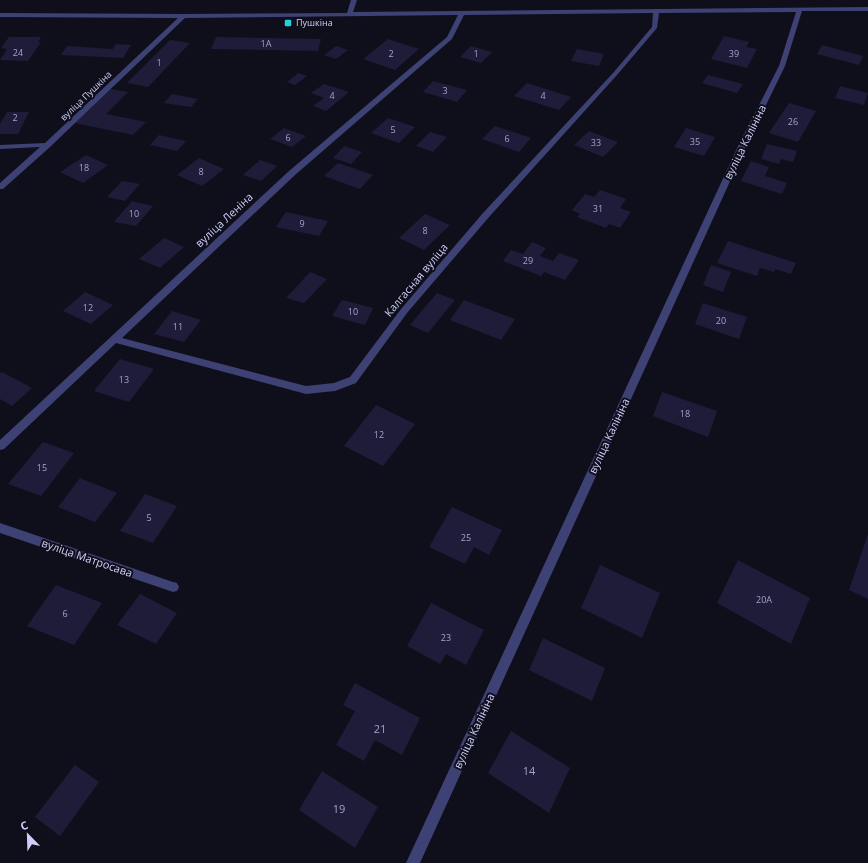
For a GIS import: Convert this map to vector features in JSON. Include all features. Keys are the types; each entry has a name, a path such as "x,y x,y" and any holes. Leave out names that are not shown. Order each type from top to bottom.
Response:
{"street":[{"path":"350,13 354,0"},
{"name":"вуліца Калініна","path":"413,863 739,152 782,66 800,9"},
{"path":"0,15 183,16 350,13 868,9"},
{"name":"Калгасная вуліца","path":"113,339 306,390 335,387 353,380 404,311 486,215 615,74 655,27 656,10"},
{"name":"вуліца Леніна","path":"0,446 292,173 450,38 462,12"},
{"name":"вуліца Пушкіна","path":"0,187 47,145 183,16"},
{"path":"0,147 47,145"},
{"name":"вуліца Матросава","path":"0,528 173,587"}],"building":[{"path":"724,36 749,42 746,47 757,49 747,68 711,59"},
{"path":"9,37 41,37 38,42 41,42 28,61 0,60 7,49 1,48"},
{"path":"216,37 321,39 318,51 211,49"},
{"path":"388,39 419,49 395,70 363,59"},
{"path":"170,40 190,43 148,87 127,83"},
{"path":"116,44 131,45 123,58 61,55 67,46 113,49"},
{"path":"822,45 863,56 859,65 817,54"},
{"path":"336,46 348,50 336,59 324,55"},
{"path":"471,46 492,52 481,63 460,57"},
{"path":"577,49 604,54 599,66 571,61"},
{"path":"298,73 307,76 295,85 287,82"},
{"path":"708,75 743,84 737,93 702,83"},
{"path":"433,81 467,90 457,102 423,92"},
{"path":"527,83 571,97 559,110 514,96"},
{"path":"324,84 349,92 326,111 313,106 324,98 311,93"},
{"path":"840,86 868,93 864,105 835,98"},
{"path":"111,89 128,92 106,114 146,122 133,135 75,123"},
{"path":"172,94 198,99 191,107 164,103"},
{"path":"789,103 816,111 798,142 769,133"},
{"path":"7,112 29,112 18,134 0,134 0,124"},
{"path":"388,118 415,127 399,143 371,133"},
{"path":"495,126 531,138 519,152 482,139"},
{"path":"284,128 306,136 292,147 270,139"},
{"path":"686,128 715,137 704,156 674,147"},
{"path":"589,131 618,142 603,157 574,145"},
{"path":"430,132 447,137 433,152 416,146"},
{"path":"159,135 186,141 177,151 150,145"},
{"path":"767,144 797,151 793,162 781,159 779,164 761,159"},
{"path":"344,146 362,152 351,164 333,158"},
{"path":"86,155 108,165 83,183 60,172"},
{"path":"199,158 224,169 202,186 177,175"},
{"path":"260,160 277,166 261,181 243,175"},
{"path":"751,161 769,167 765,176 787,183 782,194 741,181"},
{"path":"338,163 373,175 360,189 324,176"},
{"path":"122,181 140,184 125,201 107,197"},
{"path":"600,190 626,199 620,208 631,212 620,228 609,224 606,228 577,217 580,214 572,210 585,194 594,197"},
{"path":"132,201 153,206 136,226 114,222"},
{"path":"286,212 328,221 319,236 276,227"},
{"path":"425,214 450,225 424,250 399,238"},
{"path":"164,238 184,247 160,268 139,259"},
{"path":"728,241 796,263 791,274 775,269 774,272 760,268 757,276 717,263"},
{"path":"532,242 546,248 540,256 553,261 559,253 579,260 565,280 544,272 541,276 503,261 511,250 523,254"},
{"path":"711,265 731,272 723,292 703,285"},
{"path":"310,272 327,279 304,303 286,298"},
{"path":"85,292 113,305 91,324 63,311"},
{"path":"437,293 455,300 428,333 410,325"},
{"path":"342,300 373,308 365,325 332,316"},
{"path":"464,300 515,319 501,340 450,320"},
{"path":"703,303 747,317 739,339 695,324"},
{"path":"172,311 201,320 184,342 154,334"},
{"path":"120,359 154,369 129,402 94,391"},
{"path":"2,372 32,388 12,406 0,399 0,373"},
{"path":"662,392 717,411 708,437 653,416"},
{"path":"376,405 415,424 383,466 344,446"},
{"path":"43,442 74,453 41,496 8,484"},
{"path":"80,478 117,493 95,522 58,507"},
{"path":"145,494 177,506 153,543 120,531"},
{"path":"452,507 502,530 489,555 474,547 465,564 429,547"},
{"path":"868,534 868,599 849,590"},
{"path":"738,560 810,598 791,644 717,603"},
{"path":"600,565 660,593 642,638 581,608"},
{"path":"56,585 102,603 74,645 27,626"},
{"path":"140,594 177,613 156,644 117,625"},
{"path":"431,603 484,630 466,665 446,654 440,664 407,646"},
{"path":"543,638 605,668 592,701 529,670"},
{"path":"355,683 420,718 402,755 375,740 364,761 336,745 355,711 343,705"},
{"path":"511,731 570,768 549,813 488,773"},
{"path":"75,765 99,782 60,836 35,817"},
{"path":"322,771 378,807 355,848 299,810"}],"place":[{"name":"Пушкіна","path":"288,23"}]}
